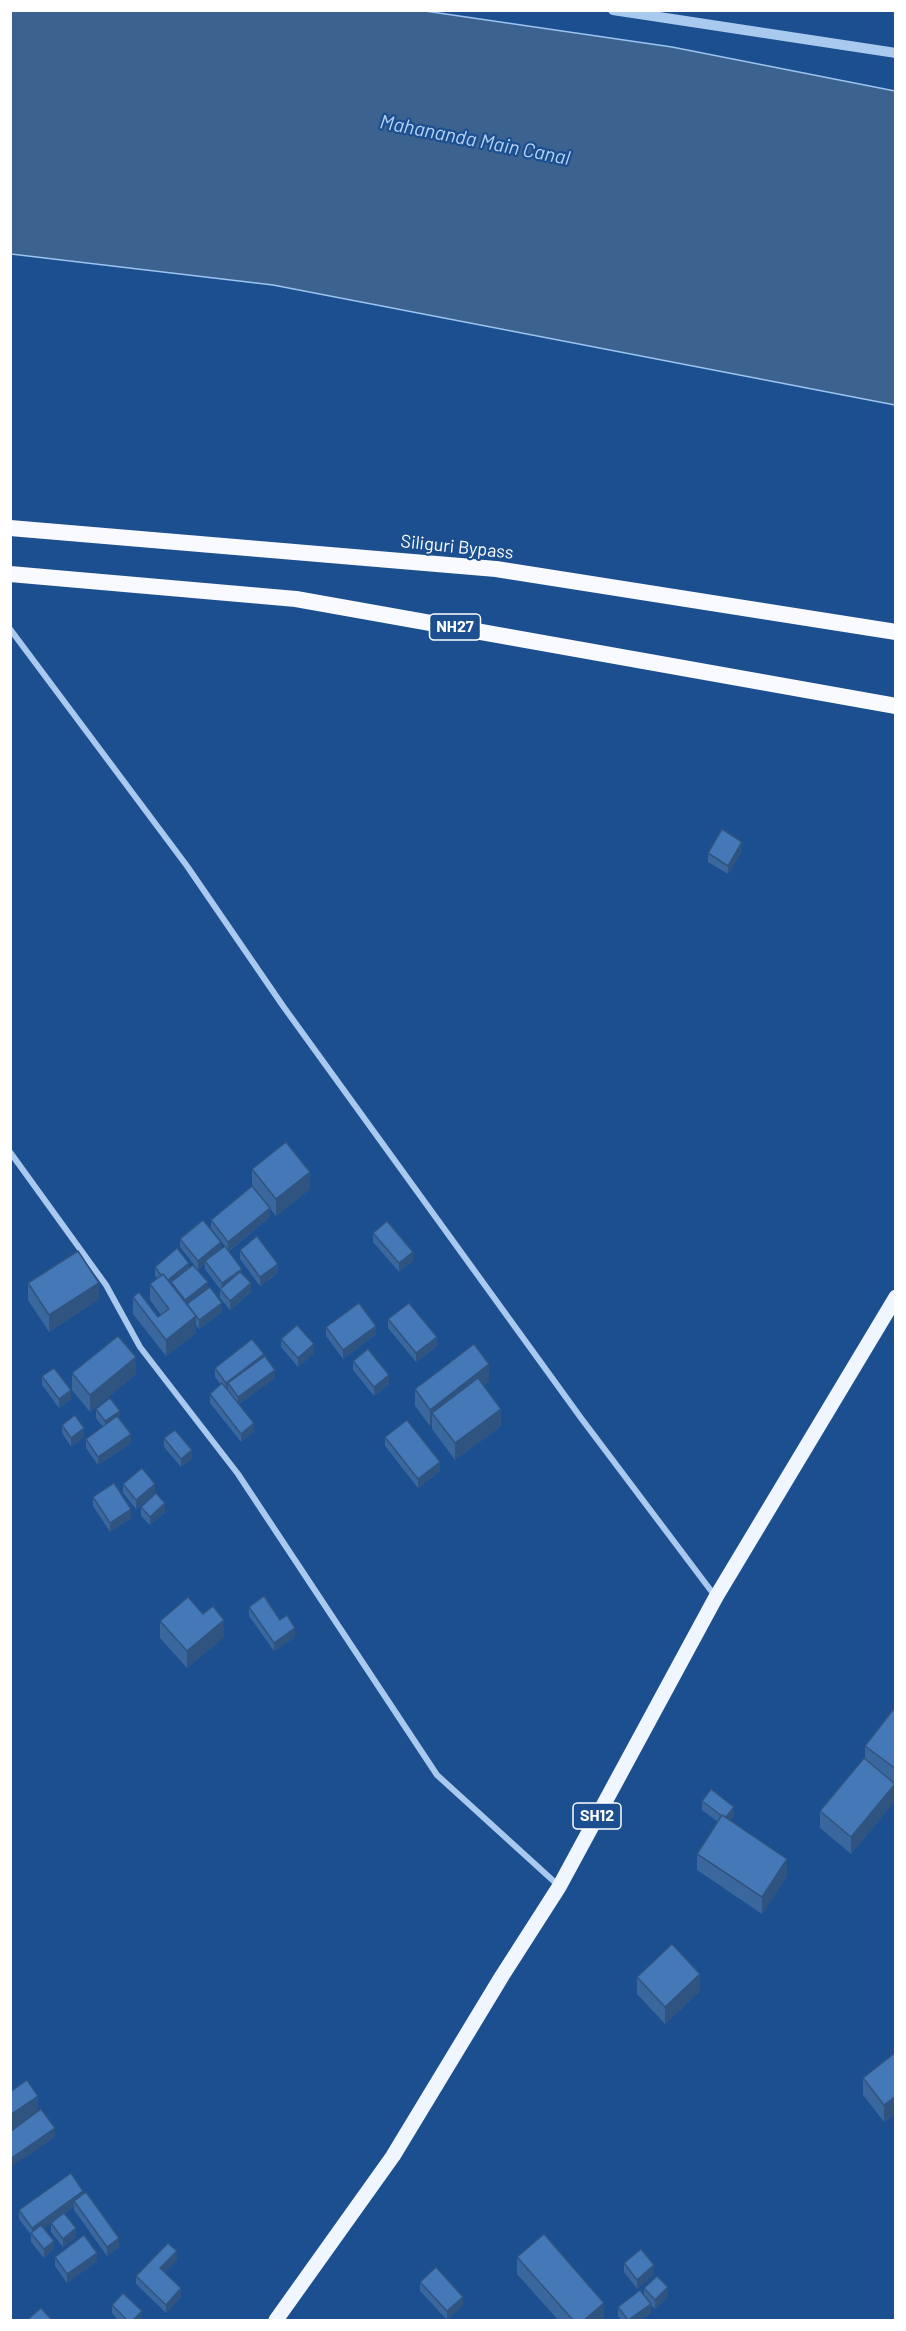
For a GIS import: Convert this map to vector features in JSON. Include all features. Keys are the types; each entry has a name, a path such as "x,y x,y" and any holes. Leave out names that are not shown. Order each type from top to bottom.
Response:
{"highway":[{"name":"Siliguri Bypass","path":"10,528 496,569 896,632"},
{"name":"NH27","path":"10,574 296,599 896,706"}],"main road":[{"name":"SH12","path":"276,2320 393,2156 559,1887 717,1597 896,1297"}],"street":[{"path":"613,10 896,52"},
{"path":"10,629 187,866 283,1006 580,1418 717,1597"},
{"path":"10,1152 106,1285 140,1347 238,1474 437,1775 559,1887"}],"water":[{"name":"Mahananda Main Canal","path":"11,10 425,11 672,47 895,91 895,405 273,285 11,254"}],"building":[{"path":"722,829 742,842 728,866 708,853"},
{"path":"286,1142 310,1172 276,1199 252,1169"},
{"path":"252,1186 270,1208 228,1242 211,1220"},
{"path":"203,1220 221,1242 198,1261 180,1239"},
{"path":"387,1221 413,1252 399,1263 373,1233"},
{"path":"257,1236 278,1264 260,1277 240,1250"},
{"path":"225,1246 242,1269 222,1283 205,1261"},
{"path":"177,1248 189,1263 168,1280 155,1267"},
{"path":"78,1251 99,1283 49,1315 28,1283"},
{"path":"193,1265 208,1282 185,1300 171,1282"},
{"path":"240,1272 251,1283 230,1301 220,1289"},
{"path":"163,1274 196,1316 166,1340 133,1297 139,1292 158,1317 169,1309 150,1284"},
{"path":"210,1287 222,1303 199,1320 187,1304"},
{"path":"359,1303 376,1326 343,1350 326,1327"},
{"path":"409,1303 437,1337 416,1353 388,1319"},
{"path":"297,1325 314,1344 298,1358 281,1339"},
{"path":"118,1336 136,1357 90,1395 72,1373"},
{"path":"252,1339 264,1354 226,1383 215,1368"},
{"path":"474,1344 489,1364 430,1410 415,1389"},
{"path":"368,1349 389,1375 374,1387 353,1361"},
{"path":"265,1356 275,1370 238,1397 228,1383"},
{"path":"54,1368 71,1390 59,1399 42,1376"},
{"path":"478,1378 501,1409 455,1443 432,1413"},
{"path":"222,1383 254,1423 241,1434 210,1394"},
{"path":"110,1398 120,1411 105,1421 96,1409"},
{"path":"75,1415 84,1428 71,1438 62,1425"},
{"path":"117,1416 131,1434 98,1457 86,1439"},
{"path":"407,1420 440,1462 418,1479 385,1437"},
{"path":"175,1430 192,1450 181,1459 164,1438"},
{"path":"142,1468 155,1484 136,1500 123,1484"},
{"path":"114,1483 131,1509 110,1523 93,1497"},
{"path":"156,1493 165,1503 150,1517 141,1507"},
{"path":"264,1596 280,1620 287,1615 295,1628 274,1643 249,1607"},
{"path":"188,1597 203,1614 213,1606 224,1620 187,1651 160,1621"},
{"path":"896,1706 896,1769 865,1746"},
{"path":"864,1758 895,1784 851,1837 820,1811"},
{"path":"711,1789 734,1807 726,1817 702,1801"},
{"path":"722,1815 787,1859 762,1897 697,1854"},
{"path":"672,1944 700,1974 665,2007 637,1977"},
{"path":"896,2052 896,2096 884,2105 863,2078"},
{"path":"27,2080 38,2096 10,2115 10,2092"},
{"path":"41,2109 55,2128 10,2159 10,2132"},
{"path":"71,2173 83,2191 32,2228 19,2210"},
{"path":"86,2192 119,2238 107,2247 74,2201"},
{"path":"64,2213 76,2228 63,2239 51,2223"},
{"path":"41,2225 54,2241 44,2249 31,2233"},
{"path":"544,2234 604,2303 584,2320 573,2320 517,2257"},
{"path":"84,2235 97,2253 67,2274 55,2257"},
{"path":"168,2243 177,2251 160,2268 181,2288 166,2305 136,2276"},
{"path":"641,2249 654,2265 637,2280 624,2263"},
{"path":"436,2267 463,2297 447,2311 420,2282"},
{"path":"657,2276 668,2287 655,2300 644,2288"},
{"path":"640,2290 651,2304 628,2320 618,2307"},
{"path":"123,2293 142,2311 133,2320 127,2320 112,2305"},
{"path":"41,2308 52,2320 27,2320"}]}
